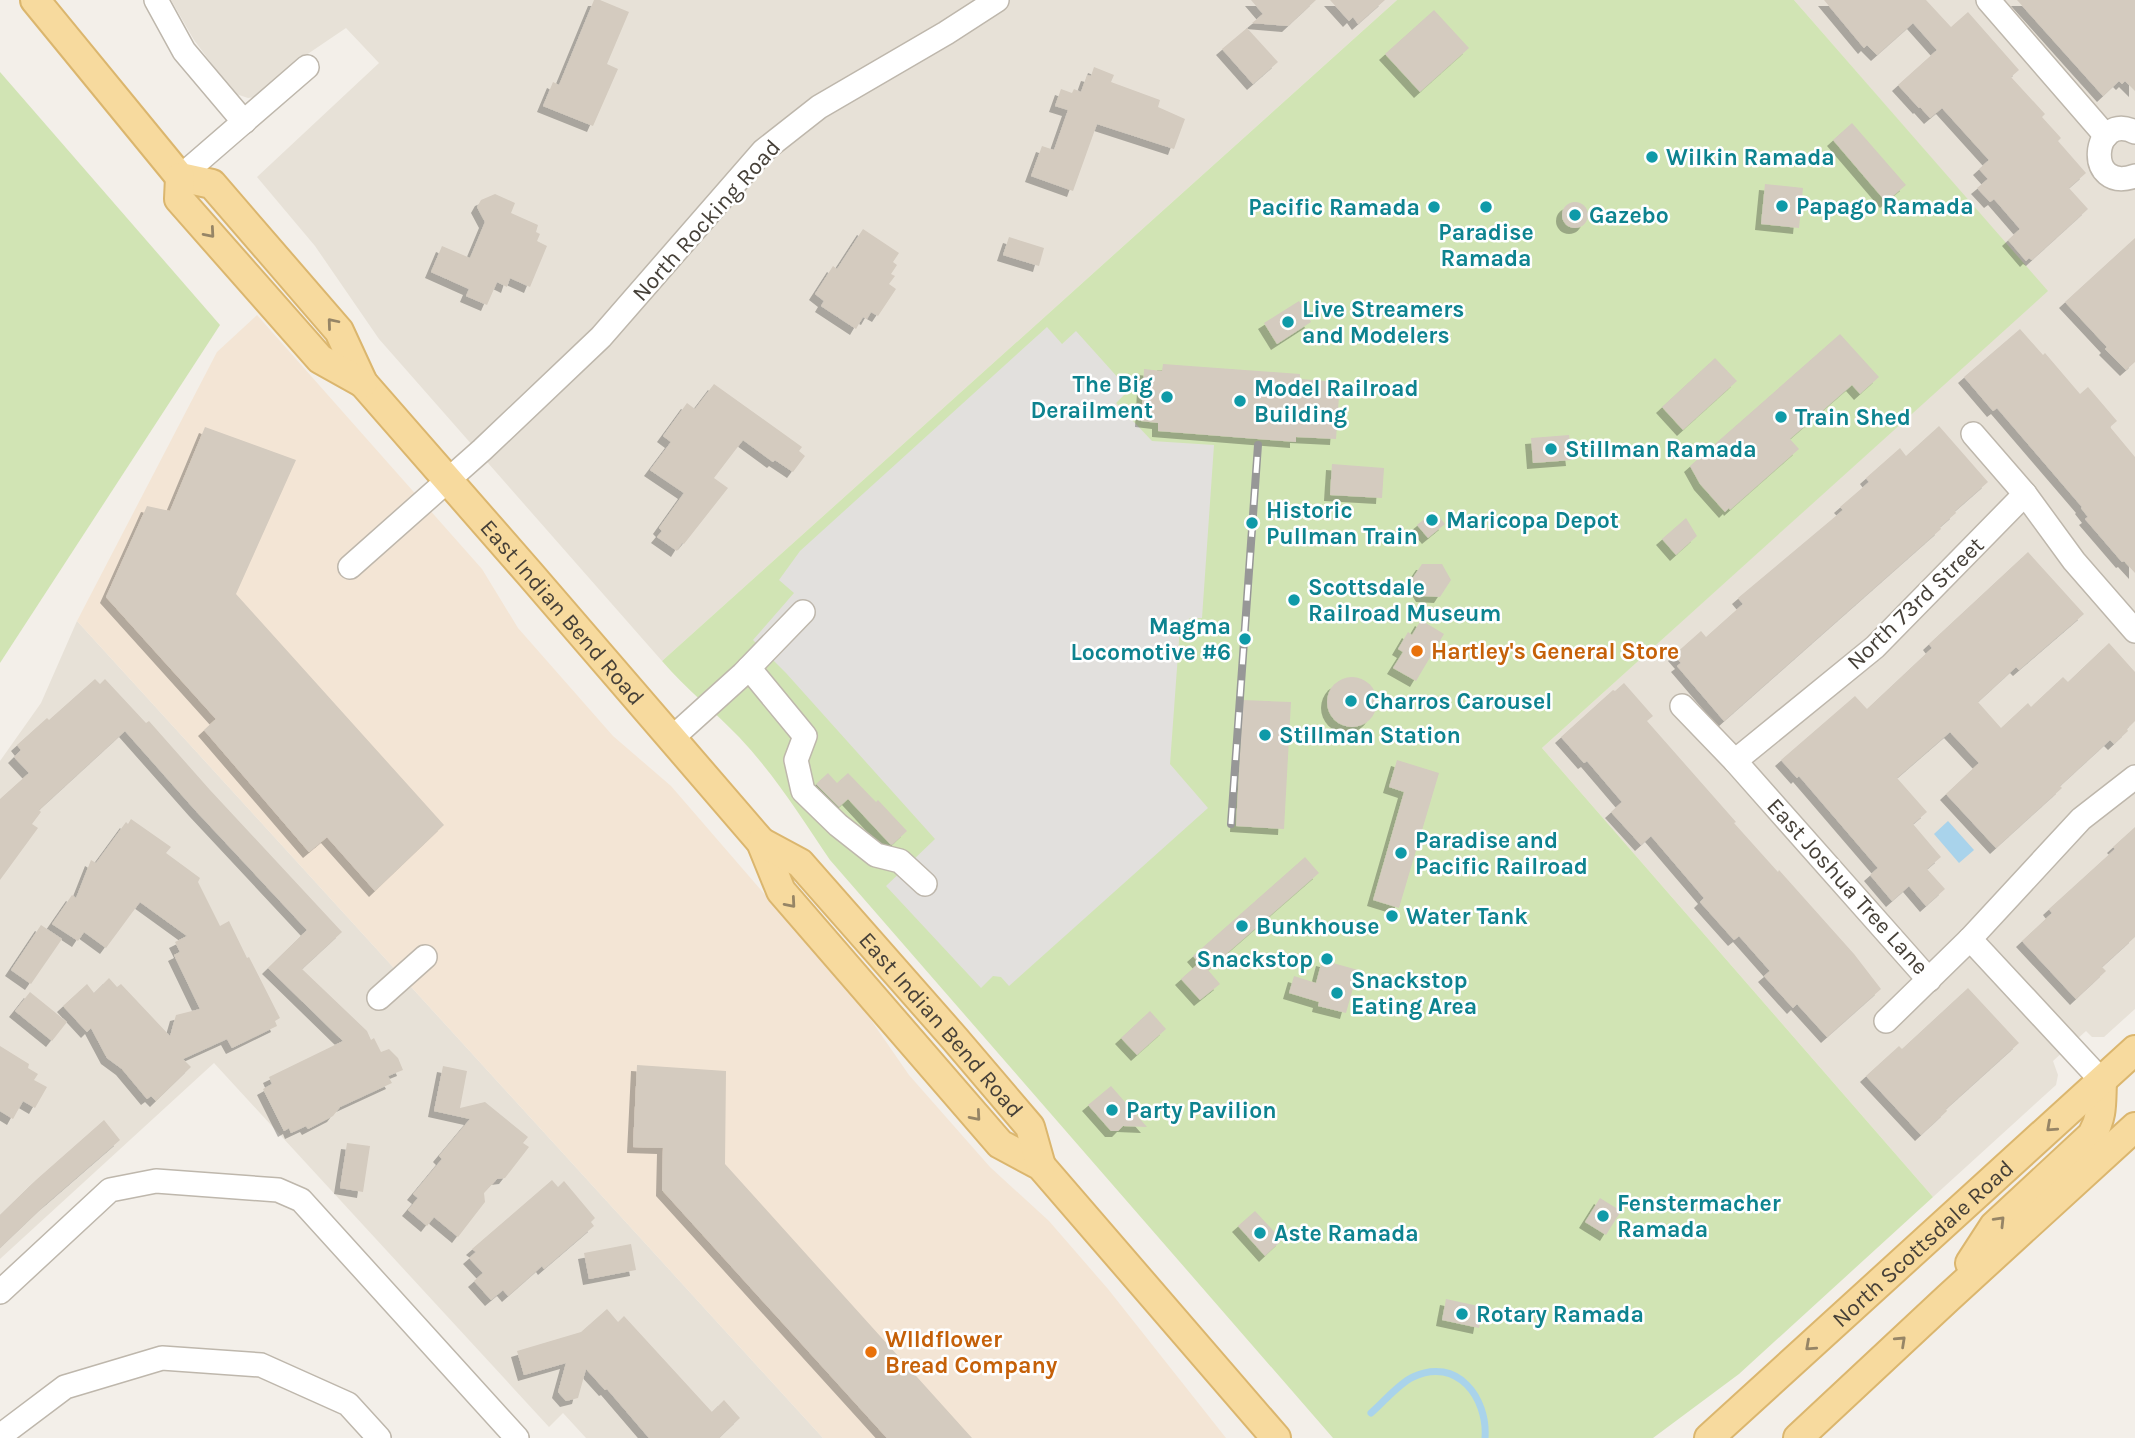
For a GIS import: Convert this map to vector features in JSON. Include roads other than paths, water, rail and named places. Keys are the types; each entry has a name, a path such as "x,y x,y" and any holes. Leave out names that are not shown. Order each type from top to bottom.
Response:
{"main road":[{"path":"35,0 180,177"},
{"name":"East Indian Bend Road","path":"180,177 212,184 339,331 363,383 671,739 761,842 800,863 1030,1127 1041,1166 1276,1438"},
{"name":"North Scottsdale Road","path":"1709,1438 2135,1050"},
{"path":"1948,1298 1994,1226 2092,1135 2102,1113 2102,1081 2135,1080"},
{"path":"1798,1438 2135,1127"}],"street":[{"path":"156,0 184,51 244,122"},
{"name":"North Rocking Road","path":"350,567 448,481 601,337 763,150 819,107 997,0"},
{"path":"1988,0 2106,136"},
{"path":"180,177 307,67"},
{"path":"2135,132 2121,129 2106,136 2098,149 2098,158 2106,172 2120,178 2135,176"},
{"path":"1973,434 2025,494 2074,561 2135,631"},
{"name":"North 73rd Street","path":"1735,761 1875,647 2025,494"},
{"path":"671,739 749,668 803,612"},
{"path":"749,668 805,736 796,760 803,791 838,825 876,855 900,861 925,884"},
{"name":"East Joshua Tree Lane","path":"1682,706 1735,761 1928,980 1970,939 2081,819 2135,777"},
{"path":"1970,939 2102,1081"},
{"path":"379,998 425,957"},
{"path":"1886,1021 1928,980"},
{"path":"0,1292 110,1190 156,1181 278,1190 301,1200 517,1438"},
{"path":"0,1436 65,1387 162,1358 261,1366 348,1404 379,1438"}],"water":[{"path":"1948,821 1974,850 1959,863 1934,834"}],"waterway":[{"path":"1371,1413 1407,1380 1429,1372 1443,1372 1467,1385 1475,1396 1485,1423 1485,1438"}],"railway":[{"path":"1231,824 1258,445"}],"place":[{"name":"Wilkin Ramada","path":"1652,157"},
{"name":"Papago Ramada","path":"1782,206"},
{"name":"Pacific Ramada","path":"1434,207"},
{"name":"Paradise Ramada","path":"1486,207"},
{"name":"Gazebo","path":"1575,215"},
{"name":"Live Streamers and Modelers","path":"1288,322"},
{"name":"The Big Derailment","path":"1167,397"},
{"name":"Model Railroad Building","path":"1240,401"},
{"name":"Train Shed","path":"1781,417"},
{"name":"Stillman Ramada","path":"1551,449"},
{"name":"Maricopa Depot","path":"1432,520"},
{"name":"Historic Pullman Train","path":"1252,523"},
{"name":"Scottsdale Railroad Museum","path":"1294,600"},
{"name":"Magma Locomotive #6","path":"1245,639"},
{"name":"Hartley's General Store","path":"1417,651"},
{"name":"Charros Carousel","path":"1351,701"},
{"name":"Stillman Station","path":"1265,735"},
{"name":"Paradise and Pacific Railroad","path":"1401,853"},
{"name":"Water Tank","path":"1392,916"},
{"name":"Bunkhouse","path":"1242,926"},
{"name":"Snackstop","path":"1327,959"},
{"name":"Snackstop Eating Area","path":"1337,993"},
{"name":"Party Pavilion","path":"1112,1110"},
{"name":"Fenstermacher Ramada","path":"1603,1216"},
{"name":"Aste Ramada","path":"1260,1233"},
{"name":"Rotary Ramada","path":"1462,1314"},
{"name":"WIldflower Bread Company","path":"871,1352"}]}
